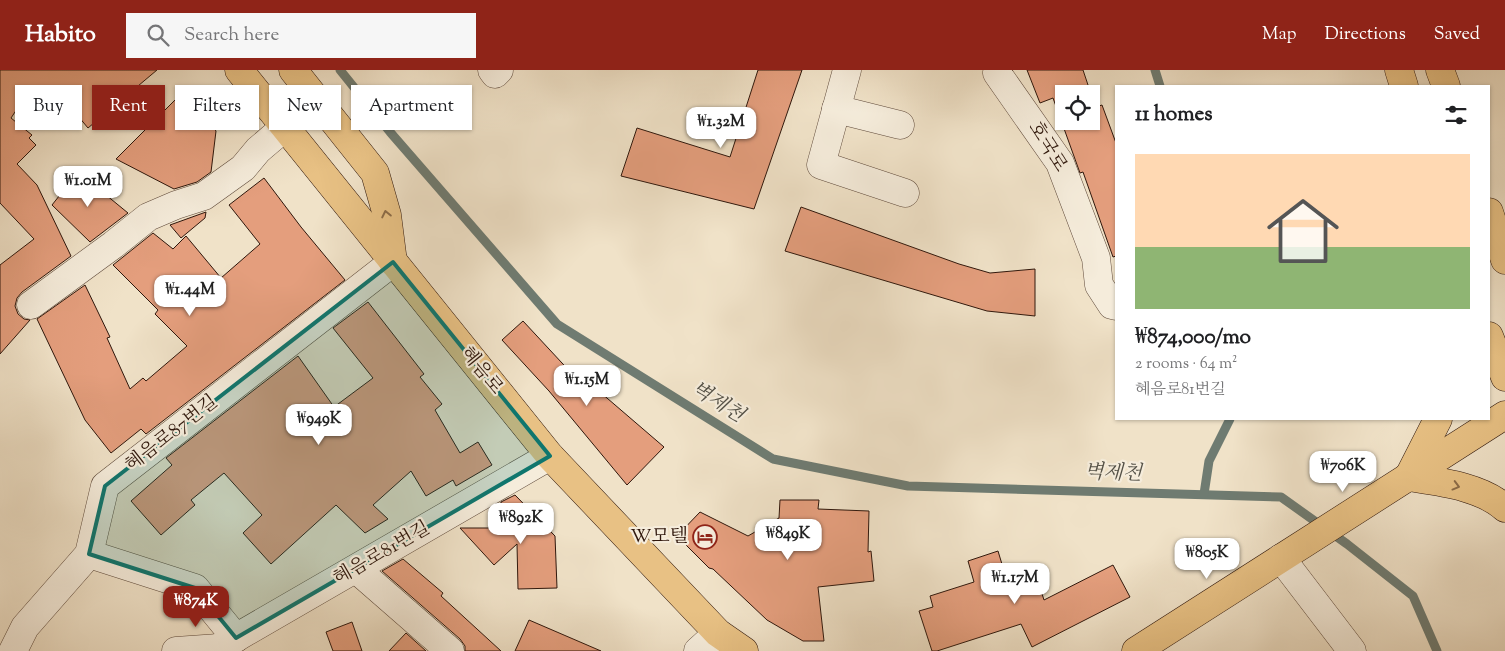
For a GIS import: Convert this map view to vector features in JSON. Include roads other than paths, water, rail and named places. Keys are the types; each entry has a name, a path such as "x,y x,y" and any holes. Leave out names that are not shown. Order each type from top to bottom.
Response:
{"main road":[{"name":"혜음로","path":"240,70 269,107"},
{"path":"293,70 375,174 387,214 393,262"},
{"path":"1399,70 1404,85"},
{"path":"1440,70 1446,85"},
{"name":"혜음로","path":"287,130 550,456 718,633 744,651"},
{"path":"1490,215 1505,260"},
{"path":"1490,339 1505,377"},
{"path":"1136,651 1505,415"},
{"path":"1408,477 1437,420"},
{"path":"1408,477 1468,489 1497,501 1505,508"}],"street":[{"path":"492,70 495,74 499,70"},
{"path":"847,70 821,165 905,193"},
{"name":"호국로","path":"998,70 997,74 1060,162 1106,260 1099,285 1112,305 1115,306"},
{"path":"836,109 900,125"},
{"path":"31,305 148,217 204,196 243,168 258,150 281,130"},
{"name":"혜음로87번길","path":"13,651 25,627 89,554 105,486 393,262"},
{"name":"혜음로81번길","path":"223,646 550,456"},
{"path":"1291,552 1352,651"},
{"path":"89,554 195,588 223,646 176,651"},
{"path":"356,569 450,651"},
{"path":"698,651 718,633"}],"waterway":[{"name":"벽제천","path":"340,70 390,132 557,324 773,459 908,486 1281,497 1347,544 1413,596 1437,651"},
{"name":"벽제천","path":"1155,70 1160,85"},
{"name":"벽제천","path":"1204,494 1209,461 1230,420"}],"place":[{"name":"W모텔","path":"705,537"}]}
